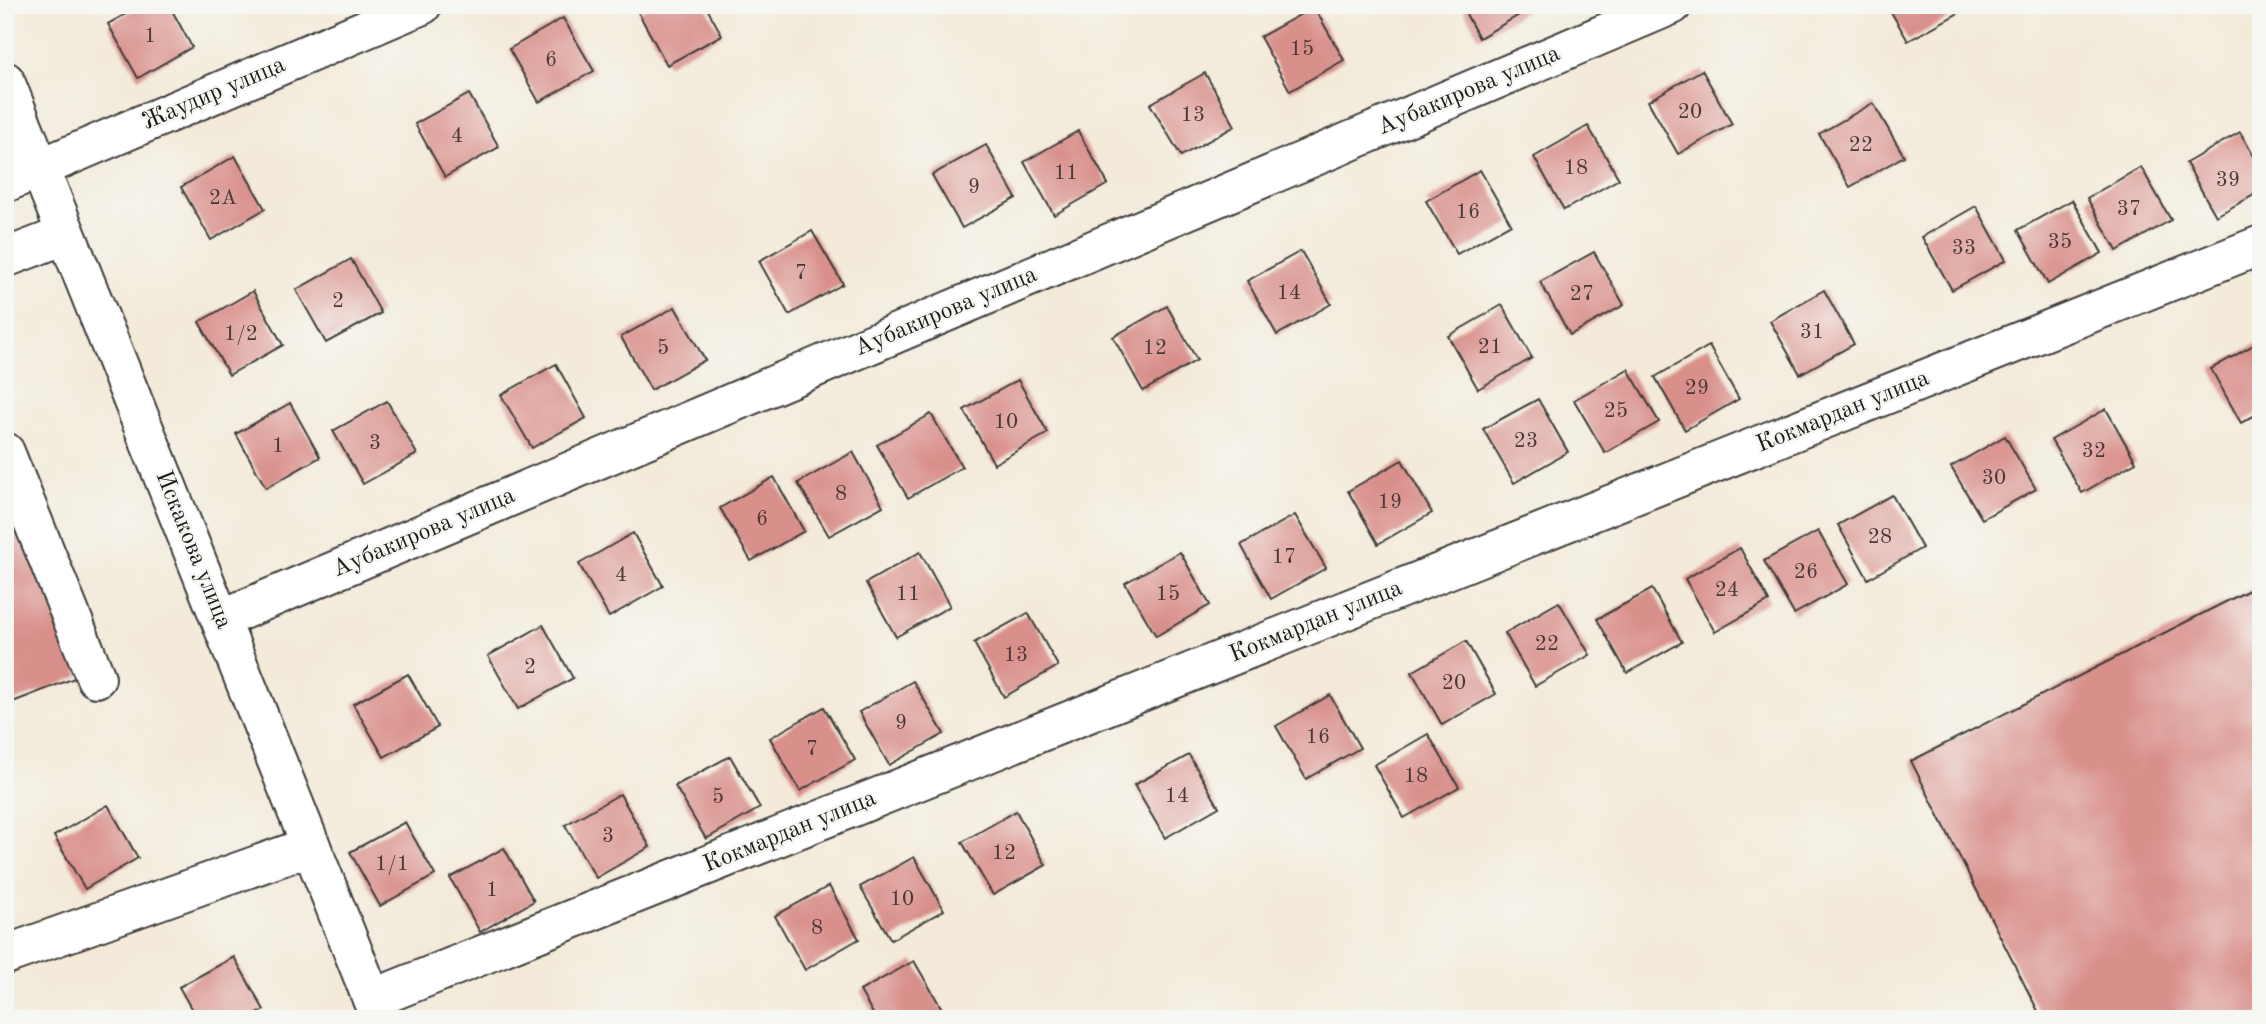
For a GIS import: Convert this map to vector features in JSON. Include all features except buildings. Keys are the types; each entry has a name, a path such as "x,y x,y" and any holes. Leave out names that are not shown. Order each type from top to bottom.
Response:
{"street":[{"name":"Жаудир улица","path":"5,183 422,5"},
{"name":"Аубакирова улица","path":"221,619 1672,5"},
{"name":"Искакова улица","path":"5,81 376,1009"},
{"path":"5,258 65,235"},
{"name":"Кокмардан улица","path":"376,1009 2261,246"},
{"path":"5,452 96,678"},
{"path":"5,955 312,846"}]}
